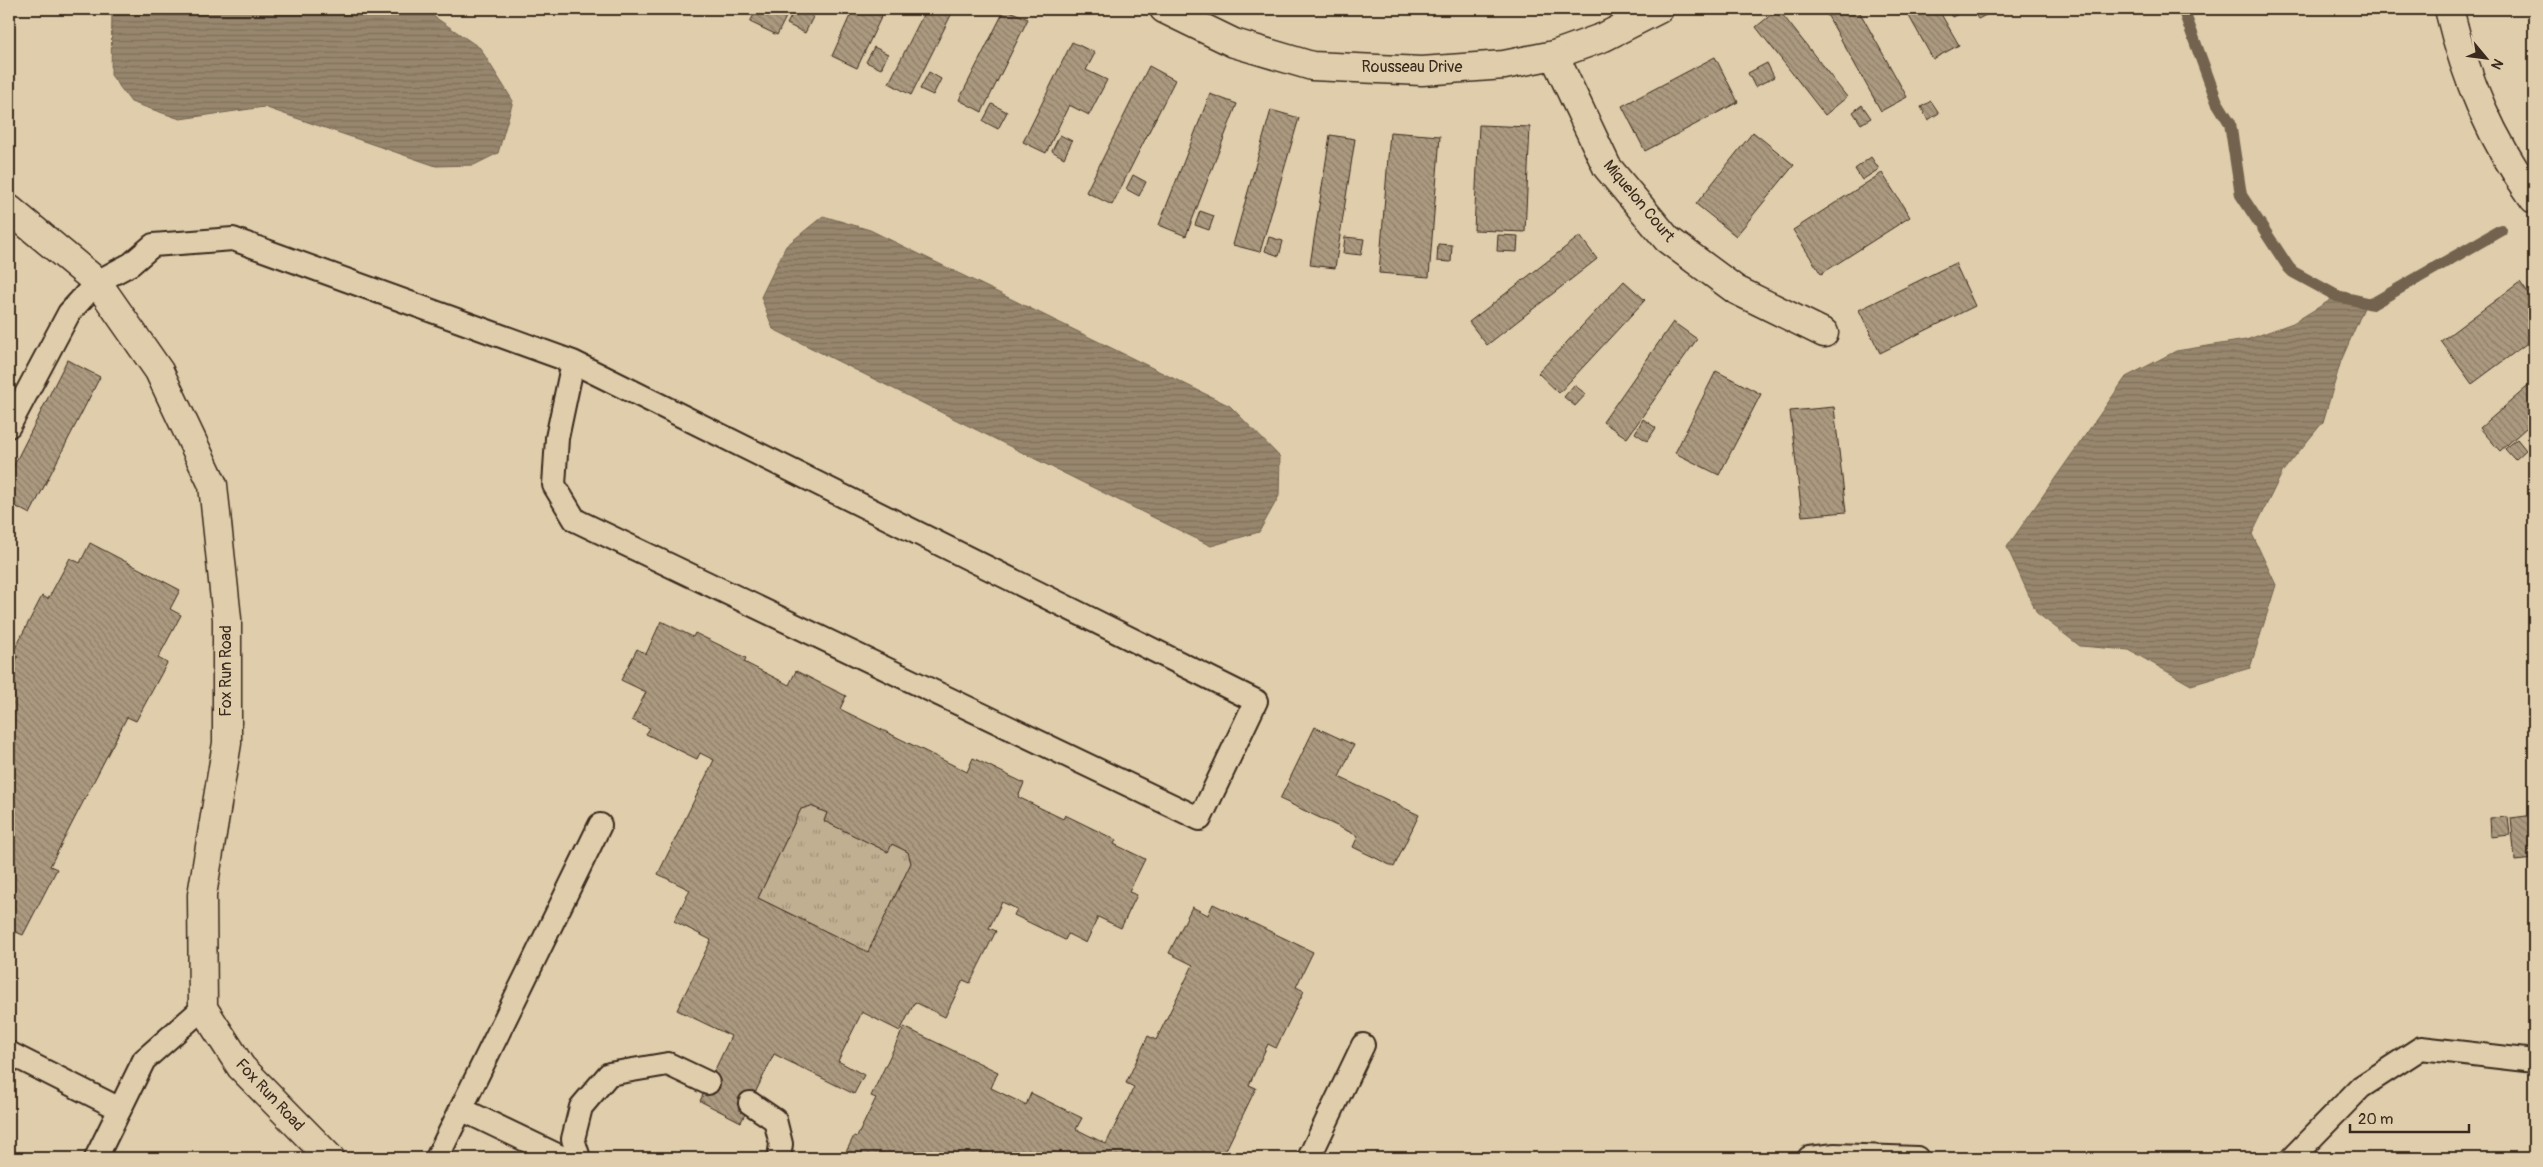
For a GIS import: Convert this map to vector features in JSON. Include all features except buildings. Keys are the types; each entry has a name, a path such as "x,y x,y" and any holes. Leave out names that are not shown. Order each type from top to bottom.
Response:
{"street":[{"name":"Rousseau Drive","path":"1164,9 1234,43 1312,66 1422,70 1504,65 1554,55 1604,37 1659,9"},
{"path":"2449,9 2464,61 2483,112 2511,166 2534,199"},
{"name":"Miquelon Court","path":"1554,55 1607,167 1667,239 1736,290 1824,333"},
{"name":"Fox Run Road","path":"9,209 97,282 159,371 213,485 226,619 226,743 202,895 202,1008 241,1067 330,1158"}],"lane":[{"path":"9,426 69,313 97,282 131,264 153,245 233,239 573,362 1256,701 1200,819 575,520 554,485 557,438 573,362"},
{"path":"437,1158 600,825"},
{"path":"102,1156 120,1109 144,1060 202,1008"},
{"path":"1309,1158 1364,1045"},
{"path":"2292,1158 2361,1087 2421,1048 2534,1061"},
{"path":"9,1054 120,1109"},
{"path":"579,1158 573,1139 581,1107 609,1074 668,1064 708,1083"},
{"path":"750,1103 775,1120 781,1144 779,1158"},
{"path":"461,1109 563,1158"},
{"path":"1809,1158 1835,1155 1917,1158"}],"green space":[{"path":"811,806 827,813 824,821 888,852 892,844 908,852 911,863 868,952 758,898 801,809"}],"shaded area":[{"path":"112,9 423,9 480,48 513,101 498,153 474,165 436,166 264,107 180,119 131,102 111,75"},
{"path":"823,216 870,230 1230,406 1280,457 1279,496 1259,532 1211,546 773,329 761,297 786,246"},
{"path":"2337,296 2366,303 2341,361 2323,422 2283,471 2252,534 2276,585 2250,668 2191,685 2129,650 2080,646 2037,613 2007,547 2126,377 2176,351 2246,340 2293,323"}],"waterway":[{"path":"2183,9 2217,102 2230,123 2241,195 2293,272 2337,296 2372,304 2501,230"}]}
